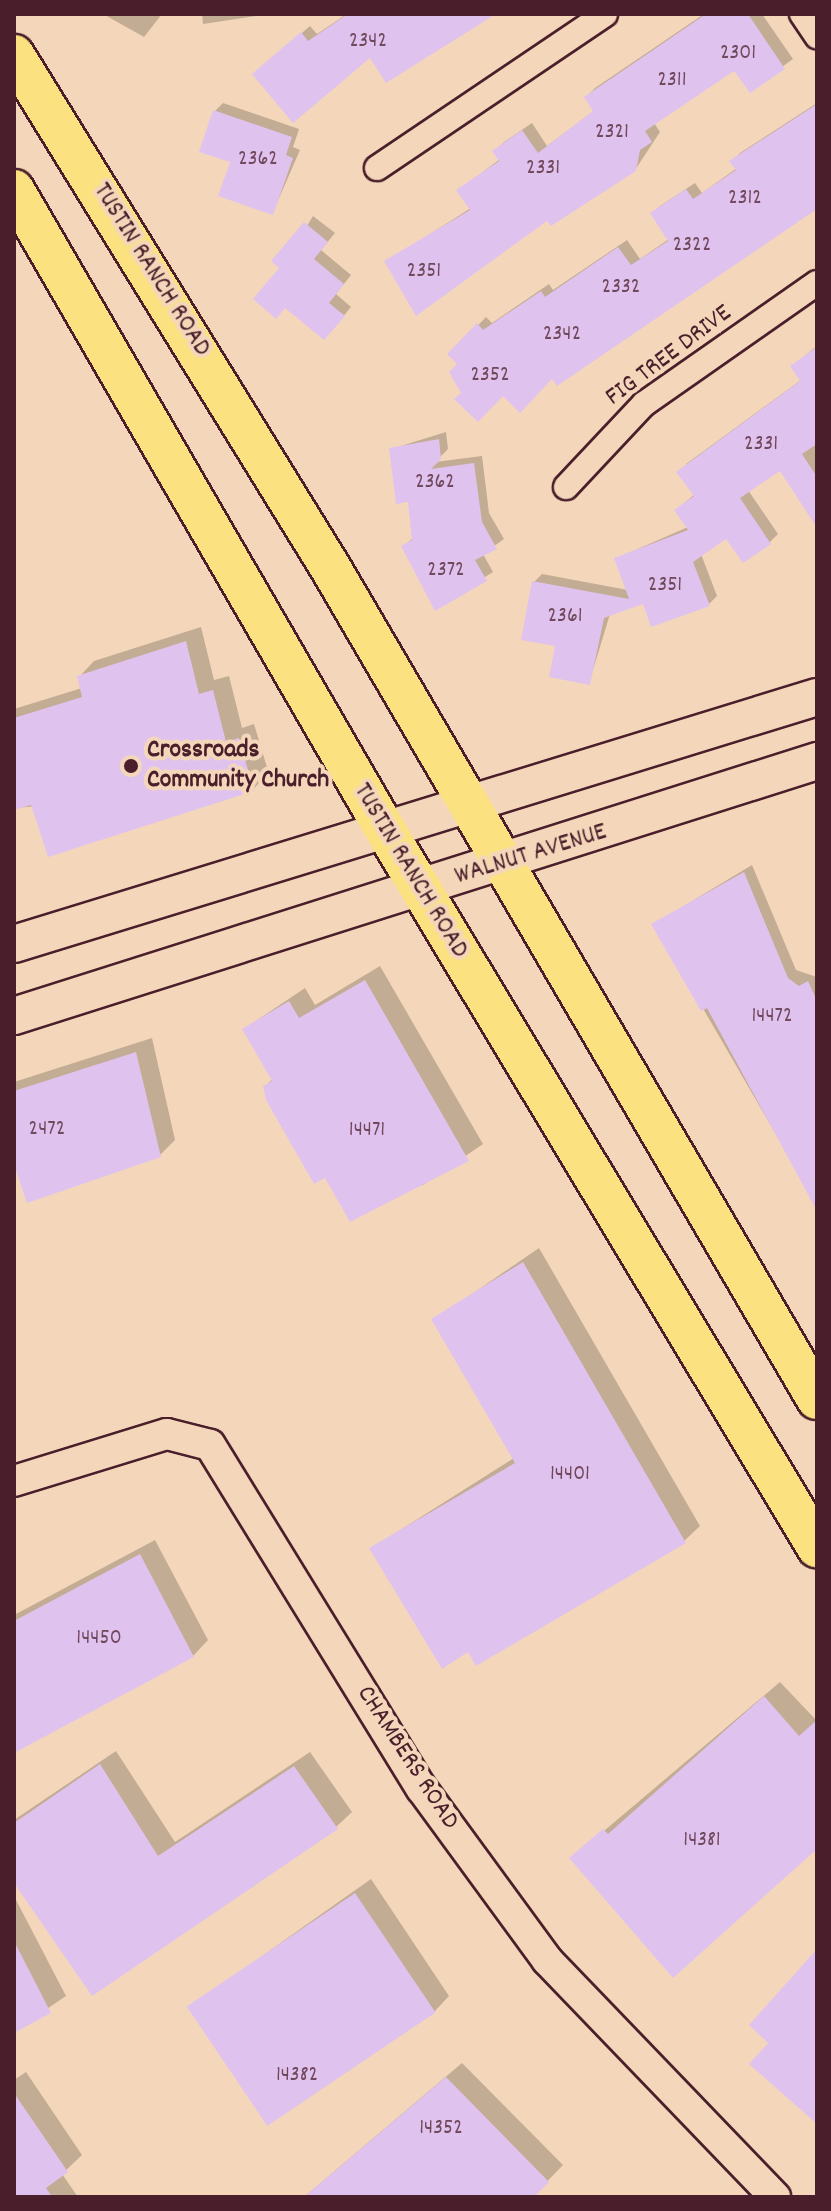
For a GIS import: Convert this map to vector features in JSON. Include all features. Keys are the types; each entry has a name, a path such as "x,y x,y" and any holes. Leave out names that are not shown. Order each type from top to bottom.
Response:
{"main road":[{"name":"TUSTIN RANCH ROAD","path":"14,55 201,350 501,866 817,1399"},
{"name":"TUSTIN RANCH ROAD","path":"14,190 419,887 817,1547"},
{"path":"14,944 383,826 468,806 817,697"},
{"name":"WALNUT AVENUE","path":"14,1016 419,887 501,866 817,761"}],"street":[{"path":"377,168 605,14"},
{"path":"802,14 817,36"},
{"name":"FIG TREE DRIVE","path":"566,487 644,404 817,283"},
{"name":"CHAMBERS ROAD","path":"14,1481 167,1434 210,1445 422,1789 547,1960 775,2197"}],"building":[{"path":"348,14 496,14 386,83 370,58 293,123 252,74 301,32 308,41"},
{"path":"706,14 748,14 785,69 750,93 734,71 645,131 652,142 640,150 636,171 551,226 547,221 416,316 384,261 470,210 456,190 499,161 492,151 522,130 538,153 593,111 584,97"},
{"path":"817,104 817,209 557,386 552,379 520,413 503,396 478,422 454,399 461,393 449,372 457,364 447,354 477,323 483,330 541,291 545,297 618,247 631,265 668,241 650,213 686,189 693,199 736,170 729,161"},
{"path":"213,110 292,137 286,155 293,158 273,215 218,196 230,162 199,152"},
{"path":"304,222 328,242 314,259 344,284 329,303 345,316 324,340 285,308 276,319 253,299 279,268 271,261"},
{"path":"817,347 817,444 802,454 817,477 817,528 780,471 740,498 771,544 743,563 726,539 693,562 710,606 651,627 643,604 604,618 590,685 549,677 555,646 521,640 532,581 629,599 614,558 688,530 674,510 694,496 676,472 800,381 790,366"},
{"path":"439,439 441,459 431,469 474,463 482,522 497,549 475,560 487,581 435,611 401,546 412,540 408,502 396,504 389,448"},
{"name":"Crossroads Community Church","path":"186,641 199,694 213,690 226,742 239,738 254,791 48,857 31,805 14,810 14,718 82,697 77,676"},
{"path":"744,872 788,978 799,986 808,981 817,1001 817,1211 707,1008 701,1011 651,924"},
{"path":"365,980 469,1161 350,1222 325,1178 314,1184 266,1100 263,1086 272,1081 242,1029 289,1001 299,1018"},
{"path":"136,1052 161,1157 27,1203 14,1165 14,1091"},
{"path":"523,1262 686,1543 476,1666 468,1652 442,1669 369,1548 515,1463 431,1319"},
{"path":"140,1554 194,1657 14,1753 14,1621"},
{"path":"764,1696 799,1736 817,1720 817,1849 673,1978 569,1858 603,1829 608,1834"},
{"path":"100,1764 158,1856 294,1766 338,1829 92,1996 14,1883 14,1823"},
{"path":"355,1893 436,2012 267,2126 187,2007"},
{"path":"14,1941 51,2013 14,2033"},
{"path":"817,1949 817,2124 749,2064 768,2043 749,2025"},
{"path":"446,2077 549,2182 534,2197 304,2197"},
{"path":"14,2093 68,2172 46,2188 52,2197 14,2197"}],"place":[{"name":"Crossroads Community Church","path":"131,766"}]}
